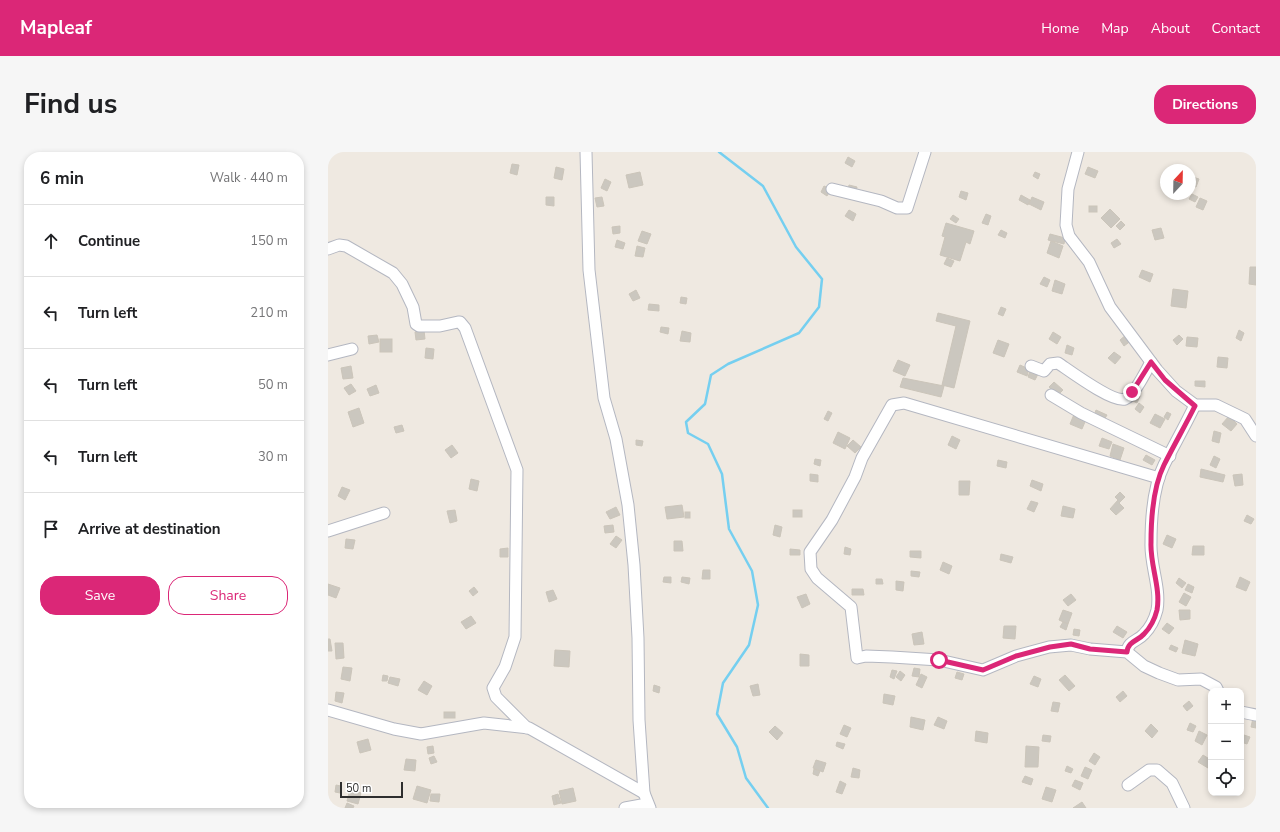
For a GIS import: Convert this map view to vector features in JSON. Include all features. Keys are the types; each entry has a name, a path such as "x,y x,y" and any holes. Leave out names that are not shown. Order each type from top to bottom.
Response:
{"street":[{"path":"586,152 590,270 604,398 616,439 628,505 634,565 639,720 644,793 649,806 625,808"},
{"path":"832,189 881,201 897,208 907,208 925,152"},
{"path":"1078,152 1068,189 1066,225 1069,236 1089,262 1110,307 1165,380 1195,406 1216,405 1245,419 1256,436"},
{"path":"328,249 346,246 393,273 402,284 411,301 416,324 419,326 440,326 460,322 465,328 516,470 515,637 507,661 494,685 493,691 496,697 527,728 644,793"},
{"path":"328,355 352,349"},
{"path":"1031,366 1044,371 1050,364 1058,363 1099,390 1119,400 1126,399 1132,392 1151,362"},
{"path":"1051,395 1081,413 1170,456"},
{"path":"1159,478 904,403 892,406 862,458 855,477 832,520 810,552 811,569 817,578 852,606 857,658 866,656 892,656 939,660 983,670 1016,656 1050,647 1071,644 1090,649 1127,652 1144,666 1160,673 1178,680 1201,679 1216,688"},
{"path":"1127,652 1127,647 1130,644 1144,635 1152,623 1157,609 1150,543 1159,478 1164,465 1195,406"},
{"path":"328,531 384,512"},
{"path":"328,710 394,729 421,734 484,723 527,728"},
{"path":"1244,713 1256,715"},
{"path":"1128,786 1149,770 1157,770 1172,783 1184,808"}],"building":[{"path":"848,157 855,161 852,167 845,163"},
{"path":"512,164 519,165 517,175 510,173"},
{"path":"556,167 564,169 562,180 554,178"},
{"path":"1088,167 1098,171 1095,178 1085,174"},
{"path":"640,172 643,185 629,188 626,175"},
{"path":"1035,172 1040,174 1038,179 1033,176"},
{"path":"1196,178 1199,179 1196,187"},
{"path":"605,179 611,182 607,191 601,188"},
{"path":"849,185 857,187 856,192 848,190"},
{"path":"824,186 831,189 827,196 821,192"},
{"path":"961,191 968,193 966,200 959,197"},
{"path":"1021,195 1030,200 1028,205 1019,200"},
{"path":"546,197 554,197 554,206 546,205"},
{"path":"602,197 604,206 597,207 595,198"},
{"path":"1032,197 1044,202 1041,210 1029,204"},
{"path":"1200,198 1207,201 1203,210 1196,207"},
{"path":"1089,206 1097,206 1097,212 1089,212"},
{"path":"1110,209 1120,219 1111,228 1101,218"},
{"path":"849,210 856,214 853,221 845,216"},
{"path":"986,214 991,216 988,225 982,223"},
{"path":"953,215 959,219 956,223 950,219"},
{"path":"1121,221 1125,225 1120,230 1116,226"},
{"path":"946,223 974,231 970,244 966,242 960,261 940,255 945,237 942,236"},
{"path":"620,226 620,233 613,234 612,227"},
{"path":"1161,228 1164,238 1155,240 1152,230"},
{"path":"1001,230 1007,233 1005,238 998,235"},
{"path":"642,231 651,234 647,244 638,241"},
{"path":"1050,234 1065,238 1064,244 1048,240"},
{"path":"1117,239 1121,244 1114,248 1111,243"},
{"path":"617,240 625,243 623,249 615,247"},
{"path":"1051,241 1063,246 1059,258 1047,253"},
{"path":"637,246 645,248 643,257 635,256"},
{"path":"947,258 954,261 951,267 944,264"},
{"path":"1250,267 1256,267 1256,285 1249,284"},
{"path":"1142,270 1153,274 1150,282 1139,277"},
{"path":"1044,277 1050,280 1047,287 1040,284"},
{"path":"1055,280 1065,284 1062,294 1052,291"},
{"path":"1173,289 1188,291 1186,308 1171,306"},
{"path":"636,290 640,298 633,301 629,294"},
{"path":"681,297 687,298 686,304 680,303"},
{"path":"649,304 659,305 659,311 648,310"},
{"path":"1001,307 1006,309 1003,316 998,314"},
{"path":"938,313 970,321 954,388 942,385 956,326 936,321"},
{"path":"661,327 669,328 668,334 660,332"},
{"path":"424,330 425,339 416,340 415,332"},
{"path":"1239,330 1244,333 1241,341 1236,338"},
{"path":"682,331 691,333 690,342 680,341"},
{"path":"1053,332 1061,337 1057,344 1049,339"},
{"path":"1127,334 1132,340 1124,346 1120,340"},
{"path":"377,335 379,342 369,344 368,336"},
{"path":"1179,335 1183,339 1177,345 1173,340"},
{"path":"1187,337 1198,338 1197,347 1186,346"},
{"path":"380,339 392,339 392,352 380,352"},
{"path":"998,340 1009,344 1004,357 993,353"},
{"path":"1067,345 1074,348 1072,355 1065,353"},
{"path":"426,348 434,349 433,359 425,358"},
{"path":"1114,352 1121,357 1115,364 1108,358"},
{"path":"1218,357 1228,358 1227,368 1217,367"},
{"path":"898,360 910,365 905,376 893,371"},
{"path":"1020,365 1029,369 1027,376 1017,372"},
{"path":"351,366 353,378 343,379 341,368"},
{"path":"1030,371 1038,374 1035,380 1028,377"},
{"path":"903,378 944,386 941,397 900,387"},
{"path":"1195,381 1205,381 1205,387 1195,386"},
{"path":"1054,382 1063,390 1058,395 1049,387"},
{"path":"351,384 356,391 349,395 344,388"},
{"path":"376,385 379,393 370,396 367,389"},
{"path":"1134,393 1140,396 1137,403 1131,400"},
{"path":"1139,403 1144,407 1140,413 1135,409"},
{"path":"359,408 364,423 353,427 348,412"},
{"path":"1096,410 1107,415 1104,420 1094,416"},
{"path":"828,411 832,413 828,421 824,419"},
{"path":"1075,412 1087,417 1082,429 1070,424"},
{"path":"1167,412 1171,414 1168,420 1164,417"},
{"path":"1155,414 1165,419 1160,428 1150,423"},
{"path":"1229,416 1237,424 1231,431 1222,424"},
{"path":"402,425 404,431 396,433 394,427"},
{"path":"1214,431 1221,433 1219,443 1212,441"},
{"path":"838,432 850,438 845,449 833,443"},
{"path":"952,436 960,440 956,449 948,445"},
{"path":"1102,438 1112,442 1109,449 1099,446"},
{"path":"636,440 643,441 642,446 636,445"},
{"path":"853,440 861,447 855,453 847,446"},
{"path":"1113,444 1124,448 1120,460 1110,456"},
{"path":"452,445 458,453 451,458 445,450"},
{"path":"1146,455 1155,460 1152,465 1143,460"},
{"path":"1214,456 1220,459 1216,468 1210,465"},
{"path":"815,459 821,460 820,466 814,464"},
{"path":"998,460 1007,462 1006,468 997,466"},
{"path":"1201,469 1225,475 1223,482 1200,477"},
{"path":"810,474 818,475 818,482 810,481"},
{"path":"1242,474 1243,485 1235,486 1233,475"},
{"path":"471,479 479,481 477,491 469,489"},
{"path":"1032,480 1043,484 1041,491 1030,486"},
{"path":"959,481 970,481 969,495 959,495"},
{"path":"342,487 350,490 345,500 338,496"},
{"path":"1120,492 1125,497 1119,503 1124,508 1116,515 1110,509 1118,500 1115,497"},
{"path":"1031,501 1038,503 1034,512 1027,509"},
{"path":"682,505 684,517 667,519 665,507"},
{"path":"1063,506 1075,509 1073,518 1061,516"},
{"path":"616,507 620,515 610,519 606,512"},
{"path":"455,510 457,521 450,523 447,511"},
{"path":"793,510 802,510 802,517 793,517"},
{"path":"685,512 690,512 690,518 685,518"},
{"path":"1247,515 1254,519 1251,524 1244,521"},
{"path":"613,525 614,532 605,533 604,526"},
{"path":"775,525 782,527 780,537 773,535"},
{"path":"1167,535 1176,539 1172,548 1163,544"},
{"path":"616,536 622,540 616,548 610,544"},
{"path":"346,539 355,540 353,549 345,548"},
{"path":"674,541 682,541 683,551 674,551"},
{"path":"1193,546 1204,546 1204,555 1192,555"},
{"path":"845,547 851,549 850,555 844,554"},
{"path":"508,548 508,557 500,557 500,549"},
{"path":"790,549 800,550 800,555 790,555"},
{"path":"910,551 921,551 921,558 910,557"},
{"path":"1001,554 1013,557 1011,563 1000,560"},
{"path":"943,562 952,566 949,574 940,570"},
{"path":"703,570 710,570 710,579 702,579"},
{"path":"911,571 920,572 919,577 911,576"},
{"path":"664,577 671,577 671,583 663,582"},
{"path":"682,577 690,578 689,584 681,582"},
{"path":"1240,577 1250,582 1246,591 1236,587"},
{"path":"1179,578 1186,583 1182,588 1176,583"},
{"path":"876,579 882,579 883,584 876,584"},
{"path":"896,581 904,582 903,591 896,590"},
{"path":"328,584 340,588 336,598 328,595"},
{"path":"1188,584 1194,587 1192,593 1185,590"},
{"path":"474,587 478,592 473,596 469,591"},
{"path":"852,589 863,589 864,595 852,595"},
{"path":"553,590 557,599 549,602 546,592"},
{"path":"1184,593 1191,597 1186,606 1179,602"},
{"path":"806,594 810,604 802,608 797,597"},
{"path":"1071,594 1076,600 1068,606 1063,600"},
{"path":"1063,610 1072,613 1068,624 1059,620"},
{"path":"1179,610 1190,610 1190,619 1180,620"},
{"path":"471,616 476,623 466,629 461,622"},
{"path":"1063,622 1068,624 1066,630 1060,627"},
{"path":"1167,623 1174,628 1169,634 1162,629"},
{"path":"1004,626 1016,626 1015,639 1003,638"},
{"path":"1117,626 1127,632 1123,638 1113,632"},
{"path":"1074,629 1080,630 1079,636 1073,635"},
{"path":"922,632 924,644 914,645 912,634"},
{"path":"328,639 330,639 332,651 328,651"},
{"path":"1185,640 1198,644 1195,656 1182,653"},
{"path":"335,643 343,643 344,658 336,659"},
{"path":"1171,645 1178,648 1176,652 1169,649"},
{"path":"555,650 570,651 569,667 554,666"},
{"path":"800,654 809,655 809,666 800,666"},
{"path":"343,667 352,668 350,681 341,679"},
{"path":"914,668 920,669 919,677 912,676"},
{"path":"892,670 897,671 894,679 890,677"},
{"path":"900,671 905,675 901,681 896,677"},
{"path":"957,672 964,674 962,680 955,678"},
{"path":"921,674 927,677 922,688 916,685"},
{"path":"383,675 388,676 387,681 382,681"},
{"path":"1065,675 1075,686 1069,691 1059,680"},
{"path":"1034,676 1041,679 1038,687 1030,684"},
{"path":"390,677 400,679 398,686 388,683"},
{"path":"424,681 432,686 427,695 418,690"},
{"path":"758,684 760,695 753,696 750,686"},
{"path":"654,685 660,687 659,693 653,691"},
{"path":"1123,691 1127,696 1120,702 1116,697"},
{"path":"336,692 344,693 342,703 335,701"},
{"path":"884,694 895,696 893,705 883,703"},
{"path":"1189,701 1193,706 1187,711 1183,706"},
{"path":"1053,702 1060,703 1058,712 1051,711"},
{"path":"444,712 455,712 455,718 444,718"},
{"path":"911,717 925,720 923,730 910,727"},
{"path":"938,717 947,721 944,729 934,725"},
{"path":"1253,718 1256,719 1256,728 1251,727"},
{"path":"1190,723 1196,726 1193,732 1187,730"},
{"path":"1151,724 1158,731 1152,738 1145,731"},
{"path":"844,725 851,728 847,737 840,734"},
{"path":"775,726 783,733 777,740 769,732"},
{"path":"976,731 988,733 987,743 975,741"},
{"path":"1199,731 1207,735 1202,745 1195,741"},
{"path":"1043,735 1051,736 1050,742 1042,741"},
{"path":"1244,735 1250,737 1247,744 1244,743"},
{"path":"368,739 371,750 360,753 357,742"},
{"path":"837,742 845,744 843,749 836,746"},
{"path":"433,746 434,753 428,754 427,747"},
{"path":"1026,746 1039,747 1038,767 1025,767"},
{"path":"1094,753 1100,757 1095,765 1089,761"},
{"path":"1203,755 1208,758 1208,768 1198,762"},
{"path":"434,756 437,762 431,764 429,758"},
{"path":"406,759 416,760 415,771 404,770"},
{"path":"816,760 826,763 823,772 813,768"},
{"path":"1067,766 1073,769 1071,773 1065,771"},
{"path":"1085,767 1092,770 1088,779 1081,776"},
{"path":"853,768 860,770 859,778 851,777"},
{"path":"814,769 820,771 818,776 813,774"},
{"path":"1025,776 1033,779 1031,785 1022,782"},
{"path":"1075,780 1083,783 1080,790 1072,786"},
{"path":"840,781 846,784 842,794 836,792"},
{"path":"336,785 341,786 340,793 335,792"},
{"path":"417,786 431,790 427,803 413,799"},
{"path":"1046,787 1056,790 1052,802 1042,799"},
{"path":"573,788 576,801 562,804 559,791"},
{"path":"350,789 361,793 358,804 347,801"},
{"path":"431,794 440,794 439,802 430,801"},
{"path":"558,794 561,803 557,804 555,795"},
{"path":"555,795 557,804 554,805 552,796"},
{"path":"1082,802 1086,808 1073,808"},
{"path":"347,803 354,806 353,808 345,808"}],"waterway":[{"path":"719,152 763,186 796,247 822,279 819,307 799,333 728,364 711,375 705,404 686,422 688,433 708,444 722,474 729,529 752,571 758,605 749,645 723,683 717,714 737,747 746,778 768,808"}],"route":[{"path":"939,660 983,670 994,667 1016,656 1050,647 1071,644 1090,649 1127,652 1127,647 1144,635 1152,623 1157,609 1157,593 1150,543 1154,502 1159,478 1164,465 1195,406 1176,391 1151,362 1132,392"}]}
